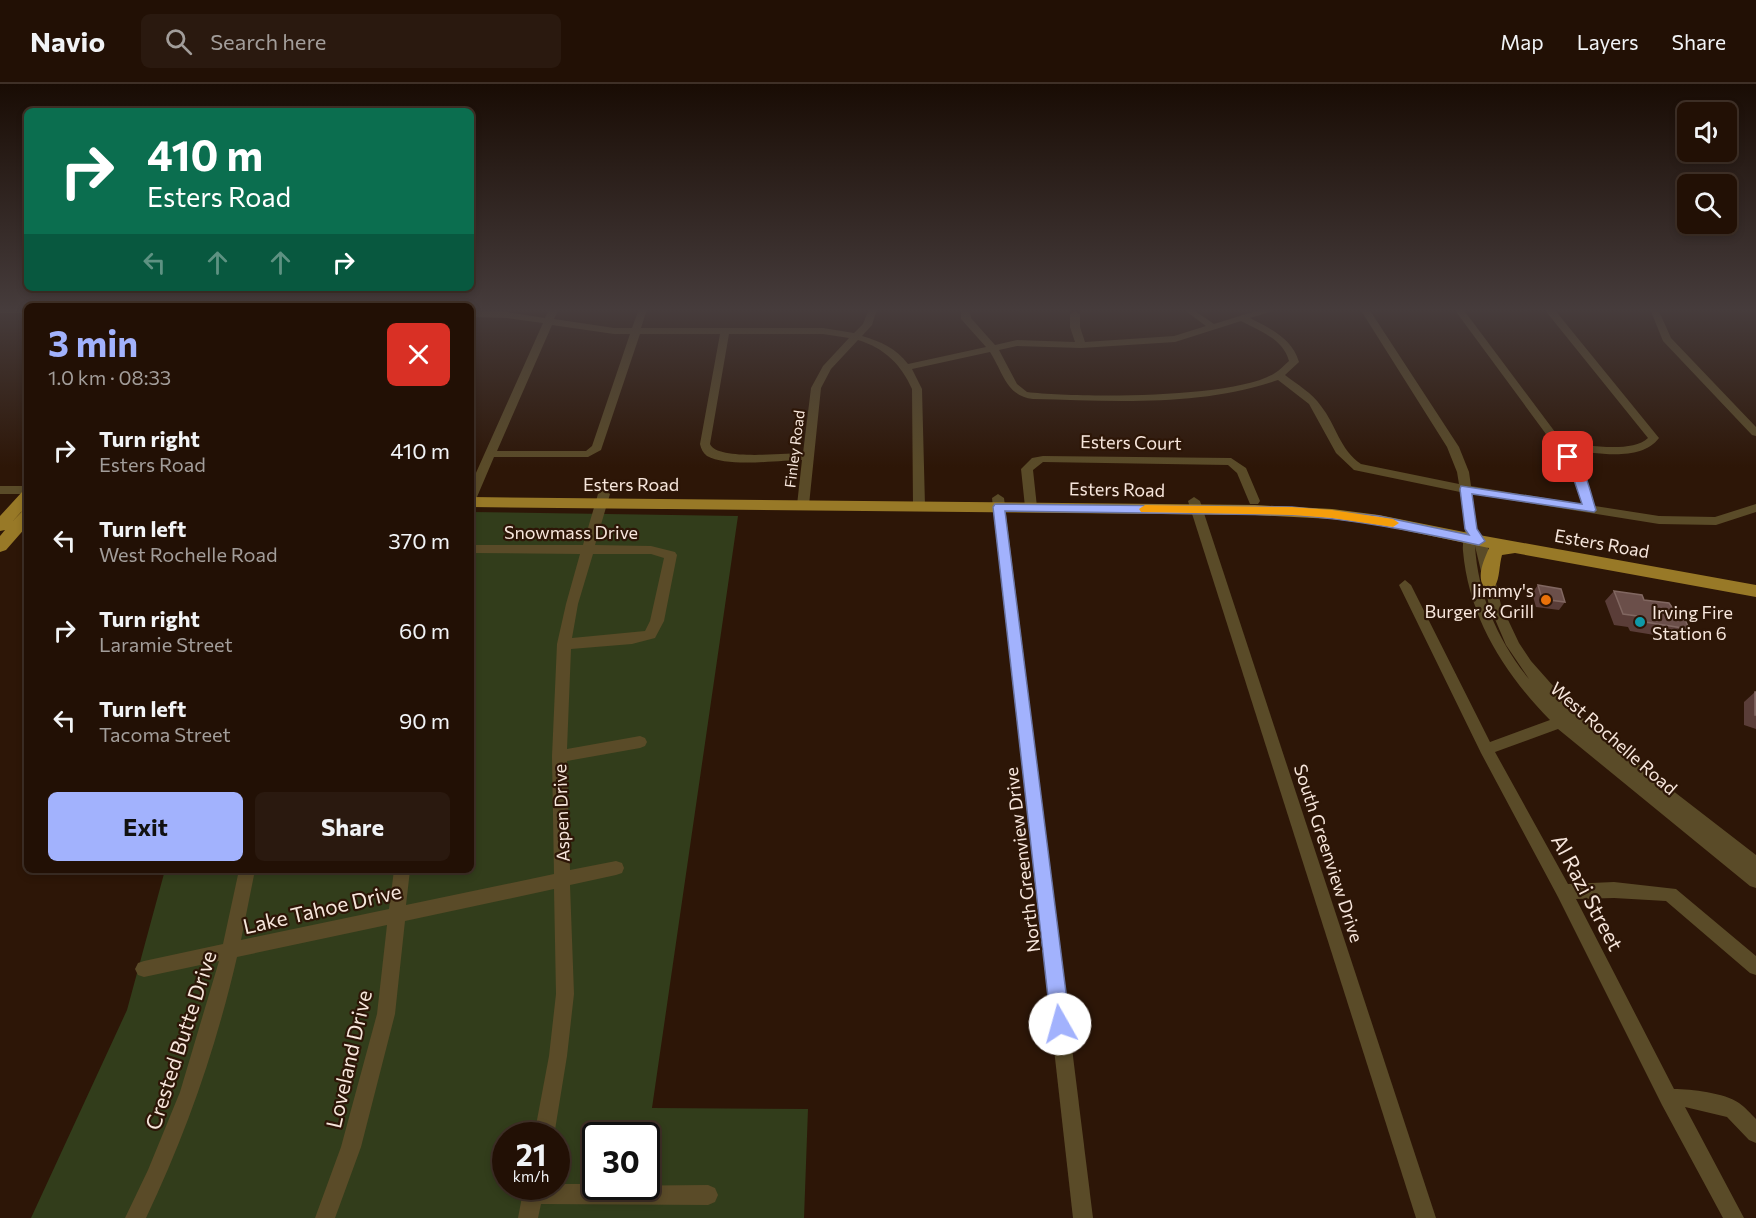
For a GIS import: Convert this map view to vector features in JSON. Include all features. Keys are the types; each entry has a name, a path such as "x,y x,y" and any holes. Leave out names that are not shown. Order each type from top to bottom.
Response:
{"main road":[{"name":"Esters Road","path":"474,496 1195,505 1332,514 1612,560 1756,591"},
{"path":"0,526 24,498"},
{"name":"Esters Road","path":"1195,505 1254,501 1357,509 1518,548 1756,581"},
{"path":"0,508 2,515 0,526"},
{"path":"0,546 24,520"},
{"path":"1489,582 1490,566 1496,551 1518,548"}],"street":[{"path":"474,489 530,362"},
{"path":"490,454 593,452 597,448 624,362"},
{"path":"720,362 706,449 711,454 725,456 808,456"},
{"name":"Finley Road","path":"803,501 816,388 822,375 834,362"},
{"path":"901,362 907,367 917,388 918,502"},
{"path":"907,367 929,362"},
{"path":"1003,362 1013,386 1024,395 1151,398 1223,391 1279,376 1290,369 1294,362"},
{"name":"West Rochelle Road","path":"1399,362 1453,447 1463,472 1473,536 1474,581 1485,621 1516,672 1567,720 1756,881"},
{"path":"1497,362 1576,467 1590,510"},
{"path":"1560,447 1581,446 1627,451 1650,444 1654,438 1592,362"},
{"path":"1686,362 1751,422 1756,434"},
{"path":"1279,376 1311,400 1321,412 1347,462 1358,467 1465,489 1679,522 1716,521 1756,508"},
{"name":"Esters Court","path":"1030,503 1027,469 1031,464 1043,459 1231,462 1242,471 1254,501"},
{"path":"0,490 24,496"},
{"path":"0,498 24,496"},
{"name":"Aspen Drive","path":"546,1122 558,1056 565,994 559,756 564,644 572,604 603,499"},
{"name":"North Greenview Drive","path":"998,503 1083,1218"},
{"name":"South Greenview Drive","path":"1195,505 1426,1218"},
{"name":"West Rochelle Road","path":"1473,536 1495,605 1513,645 1567,720 1614,753 1756,865"},
{"name":"Snowmass Drive","path":"474,549 651,550 671,555 657,621 650,634 632,639 564,644"},
{"name":"Al Razi Street","path":"1405,585 1486,749 1564,892 1669,1098 1734,1218"},
{"path":"1486,749 1567,720"},
{"path":"559,756 640,742"},
{"name":"Lake Tahoe Drive","path":"144,969 616,868"},
{"name":"Crested Butte Drive","path":"135,1218 168,1149 200,1062 232,951 246,873"},
{"name":"Loveland Drive","path":"325,1218 351,1147 383,1026 402,873"},
{"path":"1564,892 1614,890 1670,894 1756,968"},
{"path":"1669,1098 1692,1098 1732,1109 1756,1133"},
{"path":"570,1191 708,1195"},
{"path":"528,1218 532,1200"}],"green space":[{"path":"474,512 738,516 652,1108 808,1109 804,1218 31,1218 127,1010 164,873 474,873"}],"building":[{"path":"1538,585 1561,589 1565,602 1542,599"},
{"path":"1614,591 1642,595 1644,600 1669,603 1678,616 1684,617 1689,629 1639,621 1637,616 1623,614"},
{"path":"1756,692 1756,715 1755,715"}],"slow traffic":[{"path":"1145,509 1292,511 1393,523"}],"place":[{"name":"Jimmy's Burger & Grill","path":"1546,600"},
{"name":"Irving Fire Station 6","path":"1640,622"}],"route":[{"path":"1060,1024 999,507 1292,511 1379,520 1479,541 1471,529 1465,489 1590,510 1576,467 1568,457"}]}
